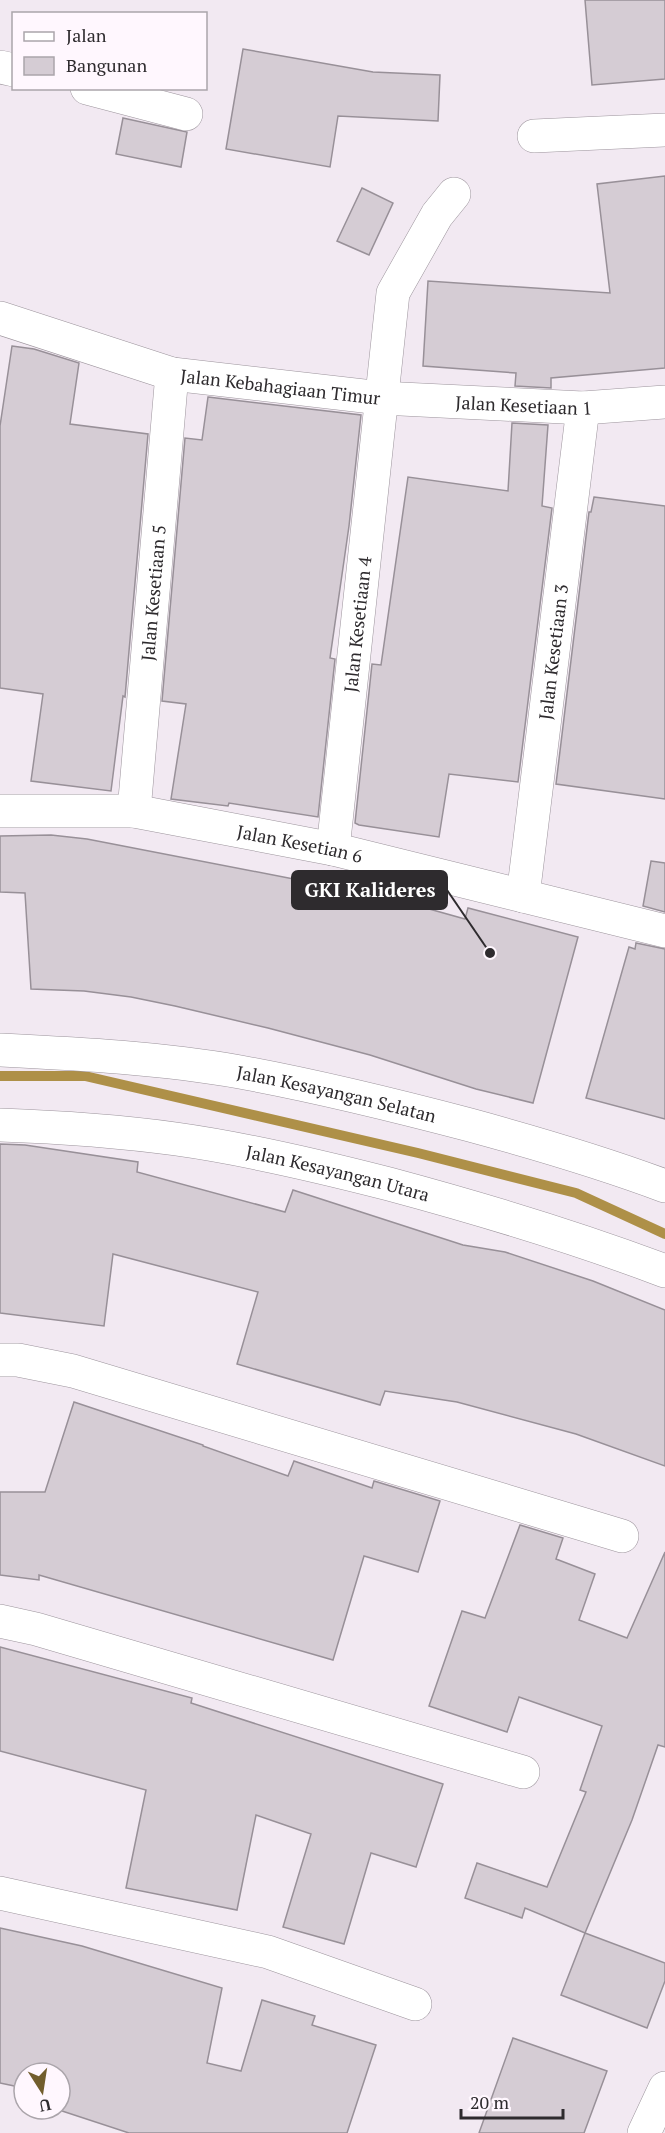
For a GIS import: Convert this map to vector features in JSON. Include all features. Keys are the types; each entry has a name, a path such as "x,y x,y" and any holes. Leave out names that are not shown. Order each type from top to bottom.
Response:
{"street":[{"path":"95,90 186,114"},
{"path":"534,136 665,130"},
{"name":"Jalan Kebahagiaan Timur","path":"0,318 172,374 381,398 393,293 437,215 454,194"},
{"name":"Jalan Kesetiaan 5","path":"134,811 172,374"},
{"name":"Jalan Kesetiaan 1","path":"381,398 583,408 665,402"},
{"name":"Jalan Kesetiaan 4","path":"333,849 381,398"},
{"name":"Jalan Kesetiaan 3","path":"523,896 583,408"},
{"name":"Jalan Kesetian 6","path":"0,811 134,811 333,849 665,931"},
{"name":"Jalan Kesayangan Selatan","path":"0,1050 118,1056 250,1074 339,1093 562,1150 665,1186"},
{"name":"Jalan Kesayangan Utara","path":"0,1125 94,1129 176,1139 297,1162 456,1202 595,1245 665,1271"},
{"path":"0,1360 18,1360 73,1371 622,1536"},
{"path":"0,1621 36,1629 523,1772"},
{"path":"0,1893 268,1952 415,2004"},
{"path":"644,2133 665,2088"}],"building":[{"path":"585,0 665,0 665,79 592,85"},
{"path":"243,49 373,72 440,75 438,121 338,116 330,167 226,149"},
{"path":"123,118 187,132 181,167 116,154"},
{"path":"665,176 665,368 551,378 551,388 515,386 516,373 423,366 428,281 610,293 597,184"},
{"path":"362,188 393,203 369,255 337,241"},
{"path":"12,346 34,349 79,363 70,424 148,434 125,697 123,696 111,791 31,781 43,694 0,688 0,426"},
{"path":"208,397 361,415 349,526 330,658 335,659 318,817 229,803 228,806 171,799 186,704 162,701 185,438 202,440"},
{"path":"512,423 548,425 542,506 552,508 518,782 449,774 439,837 359,825 355,823 372,664 381,665 408,477 508,491"},
{"path":"594,497 665,506 665,799 556,784 589,512 591,512"},
{"path":"51,835 87,839 365,891 465,919 468,908 578,937 533,1103 476,1089 370,1055 175,1006 84,991 31,989 25,893 0,892 0,836"},
{"path":"651,861 665,863 665,912 643,906"},
{"path":"636,943 665,949 665,1119 586,1098 629,947 635,949"},
{"path":"0,1144 25,1145 138,1162 137,1172 285,1212 293,1190 463,1245 505,1252 593,1281 665,1310 665,1466 576,1434 457,1402 385,1391 380,1405 237,1364 258,1292 113,1254 104,1326 0,1313"},
{"path":"74,1402 288,1476 294,1461 372,1488 374,1481 440,1501 418,1572 364,1556 333,1660 39,1575 39,1580 0,1575 0,1492 45,1492"},
{"path":"520,1525 563,1538 556,1559 595,1574 579,1620 627,1638 665,1552 665,1747 658,1745 632,1820 585,1933 525,1908 522,1918 465,1898 477,1863 547,1887 586,1792 580,1790 602,1726 519,1697 507,1732 429,1706 462,1611 485,1618"},
{"path":"0,1647 192,1698 191,1703 443,1784 416,1867 371,1853 344,1944 283,1927 311,1834 256,1815 237,1910 126,1888 146,1790 0,1751"},
{"path":"0,1928 82,1946 222,1988 207,2063 241,2071 262,2000 315,2016 312,2025 376,2045 347,2133 129,2133 72,2114 72,2061 12,2061 12,2086 0,2083"},
{"path":"585,1933 665,1963 665,1981 647,2028 561,1995"},
{"path":"513,2038 607,2071 584,2133 479,2133"}],"waterway":[{"path":"0,1076 85,1076 418,1153 576,1193 665,1234"}],"place":[{"name":"GKI Kalideres","path":"490,953"}]}
